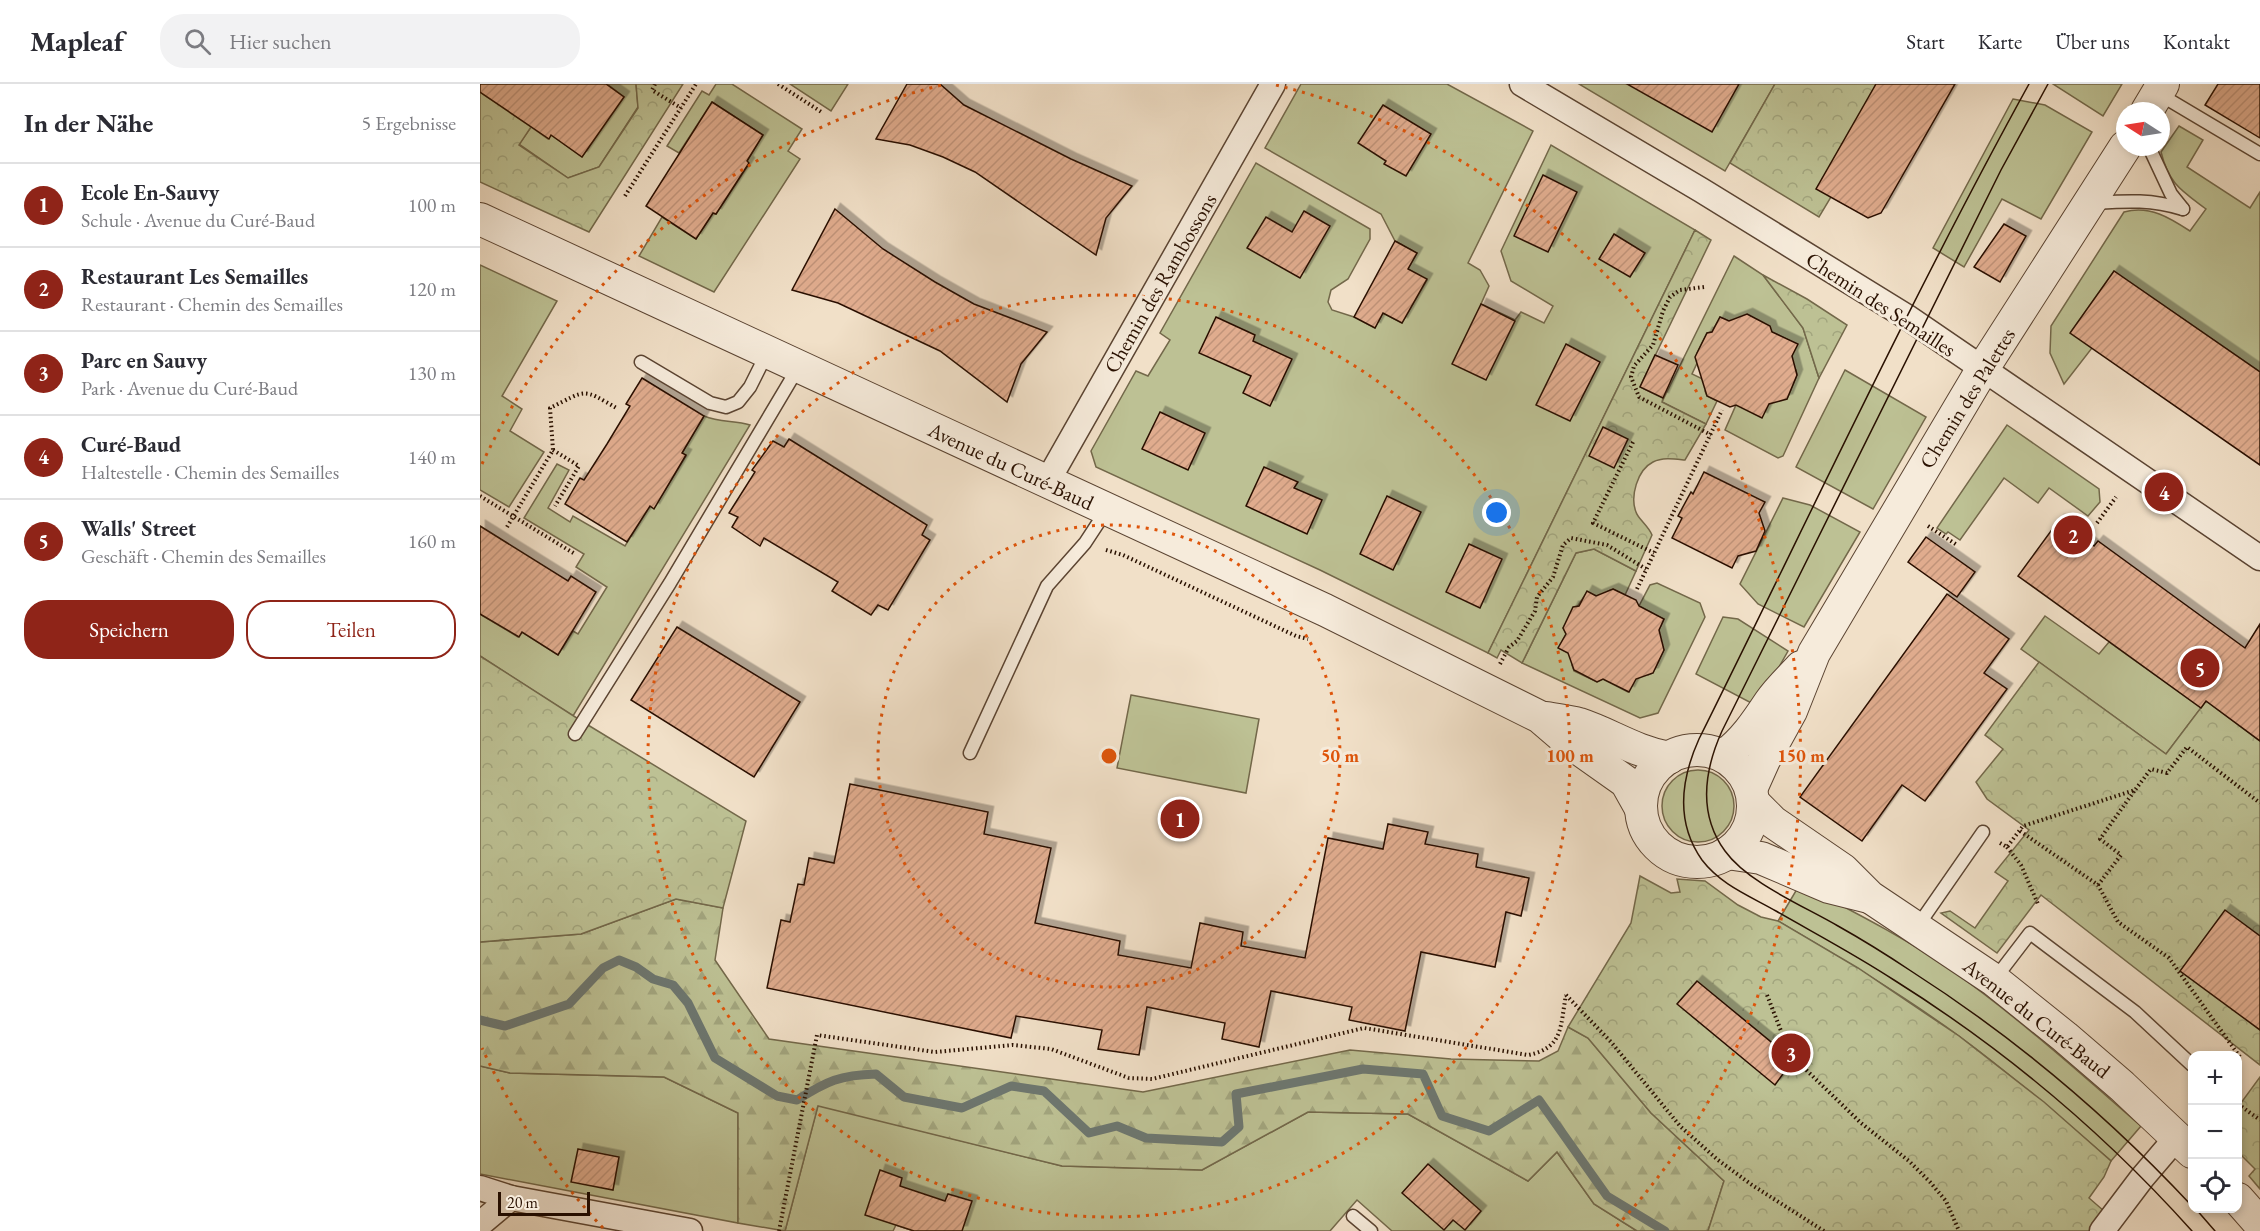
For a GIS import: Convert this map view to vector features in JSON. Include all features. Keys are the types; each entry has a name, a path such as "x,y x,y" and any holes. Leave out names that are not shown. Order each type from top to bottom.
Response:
{"street":[{"name":"Chemin des Rambossons","path":"1047,482 1273,84"},
{"name":"Chemin des Semailles","path":"1522,84 1906,317 2260,558"},
{"name":"Chemin des Palettes","path":"1752,796 1764,760 1791,711 1814,653 1982,370 2120,156"},
{"name":"Avenue du Curé-Baud","path":"480,219 1325,610 1540,717 1568,741 1626,782 1640,807"},
{"name":"Chemin des Palettes","path":"1724,756 1740,744 1760,720 1770,701 1814,653"},
{"name":"Avenue du Curé-Baud","path":"1540,717 1579,724 1629,747 1669,758"},
{"path":"1690,750 1705,750 1724,756 1745,776 1752,796 1749,827 1744,837 1719,858 1703,861 1684,860 1667,853 1655,844 1647,832 1640,807 1648,780 1669,758 1690,750"},
{"name":"Avenue du Curé-Baud","path":"1752,796 1773,822 1842,870 1870,897 1994,980 2065,1037 2188,1146"},
{"name":"Avenue du Curé-Baud","path":"1726,853 1761,858 1829,887 1870,897"},
{"path":"2102,1231 2142,1178 2188,1146"},
{"path":"480,1188 511,1198 690,1231"},
{"path":"480,1224 511,1198"},
{"path":"2242,1204 2260,1224"}],"lane":[{"path":"2156,96 2260,154"},
{"path":"2091,203 2135,200 2183,209 2171,194 2153,156"},
{"path":"641,362 710,403 726,407 738,402 750,387 767,353"},
{"path":"575,734 670,583 798,368"},
{"path":"970,753 1047,586 1085,543 1106,510"},
{"path":"1917,927 1983,832"},
{"path":"1994,980 2030,933 2135,1012 2188,1060"},
{"path":"1353,1216 1371,1231"}],"path":[{"path":"655,84 652,90 681,108"},
{"path":"625,196 696,84"},
{"path":"778,84 823,113"},
{"path":"1704,287 1680,290 1670,297 1662,311 1653,345 1634,366 1631,377 1639,397 1711,435"},
{"path":"507,527 553,450 550,408 582,392 594,394 618,409"},
{"path":"1637,589 1722,410"},
{"path":"1633,442 1593,523 1654,553"},
{"path":"553,450 579,466 555,506"},
{"path":"480,496 575,554"},
{"path":"2097,523 2116,497"},
{"path":"1928,526 1957,545"},
{"path":"1510,669 1500,664 1509,646 1517,641 1535,611 1537,597 1553,577 1563,545 1571,538 1586,543 1606,545 1646,569"},
{"path":"1085,543 1123,555 1296,636 1315,641"},
{"path":"2098,885 2121,855 2100,839 2151,769 2167,773 2187,747 2260,802"},
{"path":"2007,848 2023,826 2135,790"},
{"path":"2020,831 2098,885 2118,922 2169,958 2236,1051"},
{"path":"1983,832 2007,848 2021,865 2038,904"},
{"path":"779,1231 818,1035 935,1052 1013,1045 1051,1050 1129,1078 1152,1079 1364,1028 1528,1055 1543,1052 1560,1032 1566,995 1611,1042 1680,1126 1718,1160 1752,1185 1824,1231"},
{"path":"1767,995 1783,1036 1801,1065 1838,1101 1909,1161 1930,1182 1946,1201 1959,1231"},
{"path":"2239,1105 2260,1120"}],"green space":[{"path":"607,84 636,84 638,107 599,167 568,178 519,144 531,127 548,139 551,135 582,157 624,97"},
{"path":"636,84 683,84 589,232 480,182 480,92 531,127 519,145 568,178 599,167 638,108"},
{"path":"716,84 732,84 802,129 788,151 800,159 714,292 639,256 662,217 696,239 713,213 716,214 749,164 747,161 763,135 712,102 679,153 667,146 702,91 709,95"},
{"path":"790,84 848,84 831,111"},
{"path":"1301,84 1447,84 1533,131 1468,263 1480,270 1489,286 1481,304 1515,320 1521,312 1544,323 1553,306 1511,281 1501,251 1551,145 1695,230 1488,653 1320,570 1096,467 1091,451 1136,371 1148,376 1170,340 1160,333 1256,163 1370,229 1370,239 1348,279 1331,290 1328,302 1332,310 1354,317 1375,328 1383,313 1402,323 1427,280 1408,269 1417,253 1395,241 1381,214 1265,148"},
{"path":"1579,84 1775,84 1725,171"},
{"path":"1775,84 1876,84 1831,197 1819,217 1730,163"},
{"path":"2053,84 2122,84 2103,116"},
{"path":"2013,99 2045,105 2092,132 2041,219 2002,199 1964,267 1933,248"},
{"path":"2179,126 2203,140 2187,167 2250,208 2260,192 2260,372 2114,271 2071,332 2092,348 2064,384 2050,353 2051,326 2124,212 2142,210 2159,214 2190,231 2206,209 2177,185 2168,172 2162,156 2170,156 2170,139"},
{"path":"1695,230 1711,240 1640,387 1663,398 1662,402 1706,424 1685,460 1657,460 1647,466 1639,477 1634,506 1637,515 1652,535 1636,571 1594,549 1576,553 1522,663 1501,650 1497,658 1488,653"},
{"path":"1734,256 1763,275 1803,328 1819,378 1783,456 1778,458 1725,430 1736,405 1773,396 1787,399 1797,375 1796,370 1787,366 1797,344 1772,332 1737,325 1720,317 1712,332 1707,333 1697,353 1699,359 1692,374 1709,382 1705,391 1707,396 1717,401 1706,424 1662,402"},
{"path":"480,265 557,301 502,396 522,409 510,431 544,452 509,507 480,490"},
{"path":"1763,275 1807,299 1847,325 1819,378 1803,328"},
{"path":"1845,370 1926,417 1873,509 1796,467"},
{"path":"704,416 750,425 573,716 480,656 480,614 518,637 522,632 558,655 573,631 578,634 607,587 576,567 584,554 524,518 557,464 569,470 548,508 570,522 573,516 625,546 650,506 654,508 686,456 682,453"},
{"path":"2007,425 2099,489 2100,502 2088,516 2049,488 2038,503 2004,478 1960,540 1948,532 1946,534 1937,528"},
{"path":"1783,498 1810,505 1860,532 1804,627 1758,604 1740,584"},
{"path":"1594,549 1636,571 1625,595 1613,589 1608,591 1604,599 1587,592 1563,628 1566,634 1559,648 1576,657 1572,665 1574,671 1597,682 1603,679 1628,692 1640,671 1648,675 1653,673 1664,650 1654,640 1664,619 1639,606 1650,585 1657,583 1700,603 1705,617 1658,713 1640,718 1522,663 1576,553"},
{"path":"2045,616 2099,654 2109,642 2201,708 2166,754 2021,649"},
{"path":"1723,617 1738,619 1788,651 1757,706 1696,674"},
{"path":"480,656 746,821 723,908 676,899 581,934 480,942"},
{"path":"2039,662 2166,754 2206,701 2260,741 2260,1065 2041,895 1997,953 1941,913 1950,911 1975,928 2008,881 1995,872 2029,830 1987,799 1976,782 2003,749 1985,735"},
{"path":"1131,695 1259,719 1246,793 1117,768"},
{"path":"1698,770 1712,773 1724,780 1731,792 1734,806 1731,820 1724,832 1712,839 1698,842 1684,839 1672,832 1665,820 1662,806 1665,792 1672,780 1684,773"},
{"path":"1640,876 1671,893 1680,892 1677,879 1705,881 1738,905 1761,917 1778,921 1858,968 1959,1036 2044,1102 2111,1161 2104,1177 2089,1198 2104,1211 2089,1231 1708,1231 1724,1181 1651,1113 1588,1038 1568,1027 1631,923"},
{"path":"1800,884 1898,936 1954,972 2026,1027 2141,1126 2111,1161 2017,1081 1937,1020 1778,921"},
{"path":"676,899 723,908 715,960 769,1039 1143,1092 1350,1050 1451,1059 1539,1061 1558,1051 1568,1027 1588,1038 1651,1113 1724,1181 1708,1231 1637,1231 1594,1204 1557,1152 1528,1181 1408,1114 1308,1112 1202,1170 1062,1166 818,1106 785,1231 738,1223 738,1113 664,1077 510,1073 480,1066 480,942 581,934"},
{"path":"480,1066 510,1073 664,1077 738,1113 738,1223 480,1174"},
{"path":"2260,1077 2260,1189 2249,1176 2255,1169 2242,1156 2242,1102"},
{"path":"818,1105 1062,1166 1202,1170 1308,1112 1408,1114 1528,1181 1557,1152 1594,1204 1637,1231 1392,1231 1357,1200 1330,1231 914,1231 896,1225 893,1231 785,1231"}],"building":[{"path":"480,84 606,84 624,97 582,157 551,135 549,139 480,92"},
{"path":"907,84 940,84 964,105 1071,159 1132,186 1106,218 1096,255 975,172 910,145 876,139"},
{"path":"1627,84 1739,84 1712,132"},
{"path":"1876,84 1955,84 1881,213 1868,218 1816,189"},
{"path":"2218,84 2260,84 2260,138 2205,105"},
{"path":"712,102 763,135 747,161 749,163 716,214 713,213 696,239 646,206"},
{"path":"1383,105 1431,134 1406,176 1384,164 1386,161 1358,143"},
{"path":"1543,175 1577,192 1548,252 1514,236"},
{"path":"835,209 883,249 935,282 974,304 1047,332 1021,364 1007,402 940,351 838,303 792,290"},
{"path":"1304,211 1330,226 1300,278 1247,248 1266,217 1292,232"},
{"path":"2004,224 2026,236 2000,282 1974,267"},
{"path":"1614,234 1645,253 1630,277 1599,259"},
{"path":"1395,241 1417,253 1408,269 1427,279 1402,323 1383,313 1375,328 1354,317"},
{"path":"2114,271 2260,372 2260,465 2070,333"},
{"path":"1481,304 1515,321 1486,380 1452,364"},
{"path":"1747,314 1770,326 1772,332 1798,344 1792,356 1797,375 1787,399 1769,404 1762,418 1736,405 1730,407 1707,396 1695,357 1707,333 1712,332 1720,317 1729,321"},
{"path":"1216,317 1255,335 1253,341 1292,359 1270,406 1243,393 1251,376 1199,353"},
{"path":"1566,344 1600,362 1570,421 1536,405"},
{"path":"1655,355 1678,365 1663,398 1640,387"},
{"path":"642,378 704,416 682,453 686,455 654,509 650,506 627,542 565,504 580,478 584,480 607,444 630,406 626,404"},
{"path":"1160,412 1205,433 1188,470 1142,449"},
{"path":"1603,427 1628,439 1614,468 1589,456"},
{"path":"789,439 927,525 922,535 930,540 888,610 878,605 871,615 832,591 838,582 764,538 760,546 732,527 738,517 729,513 755,472 752,470 773,441 784,447"},
{"path":"1264,467 1298,482 1294,488 1322,500 1307,534 1246,506"},
{"path":"1704,472 1765,502 1759,513 1765,531 1756,551 1738,556 1732,568 1672,538 1682,518 1678,516"},
{"path":"1387,496 1421,512 1393,570 1360,554"},
{"path":"2059,520 2094,546 2098,541 2245,648 2260,624 2260,741 2206,701 2201,708 2018,576"},
{"path":"480,526 568,581 571,576 596,592 558,655 522,632 519,637 480,614"},
{"path":"1926,537 1975,572 1957,597 1908,562"},
{"path":"1469,544 1502,559 1480,608 1446,592"},
{"path":"1613,589 1636,600 1639,606 1664,619 1659,630 1664,650 1653,673 1636,679 1629,692 1603,679 1597,682 1574,670 1568,653 1558,648 1566,634 1563,628 1573,607 1579,606 1587,591 1596,596"},
{"path":"1947,594 2009,639 1984,673 2007,689 1925,801 1902,785 1862,841 1800,797"},
{"path":"677,627 800,702 754,777 631,700"},
{"path":"850,784 988,812 984,834 1051,848 1035,923 1120,941 1118,955 1191,968 1200,923 1243,932 1241,946 1305,958 1328,838 1383,849 1388,824 1428,832 1425,844 1478,854 1476,867 1529,878 1521,916 1506,912 1495,967 1421,952 1405,1031 1349,1020 1352,1007 1271,991 1259,1047 1222,1039 1225,1023 1147,1007 1139,1055 1098,1049 1102,1030 1016,1016 1011,1038 767,988 781,920 790,922 798,884 804,885 809,858 834,863"},
{"path":"2225,910 2260,936 2260,1030 2180,971"},
{"path":"1697,981 1793,1060 1775,1085 1677,1004"},
{"path":"578,1149 619,1157 613,1190 571,1182"},
{"path":"1428,1164 1481,1211 1465,1230 1453,1220 1444,1230 1402,1193"},
{"path":"880,1170 902,1178 900,1186 945,1201 948,1194 972,1201 962,1231 914,1231 865,1215"}],"waterway":[{"path":"480,1020 505,1026 569,1004 603,968 619,960 636,967 653,979 673,985 688,1003 715,1058 777,1096 797,1100 834,1080 876,1074 904,1097 962,1108 1011,1086 1044,1091 1089,1133 1117,1126 1146,1138 1222,1142 1239,1127 1236,1094 1363,1069 1423,1074 1442,1116 1489,1131 1539,1100 1607,1196 1665,1231"}],"tram line":[{"path":"2029,84 1901,328 1699,739 1688,769 1684,816 1693,846 1702,860 1718,876 1736,889 1880,971 2014,1064 2125,1161 2192,1231"},
{"path":"2048,84 2001,170 1722,731 1711,761 1707,807 1716,837 1735,863 1762,884 1884,953 1987,1023 2094,1110 2188,1202"},
{"path":"2199,1213 2215,1231"}],"place":[{"name":"Curé-Baud","path":"2164,492"},
{"name":"Restaurant Les Semailles","path":"2073,535"},
{"name":"Walls' Street","path":"2200,668"},
{"name":"Ecole En-Sauvy","path":"1180,819"},
{"name":"Parc en Sauvy","path":"1791,1053"}]}
